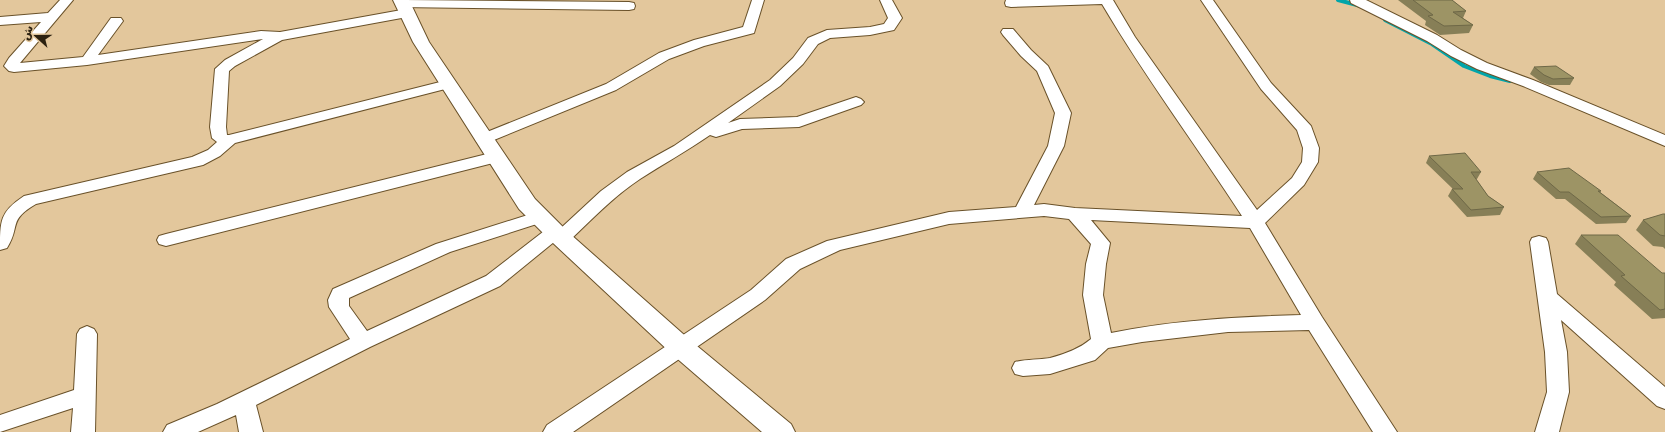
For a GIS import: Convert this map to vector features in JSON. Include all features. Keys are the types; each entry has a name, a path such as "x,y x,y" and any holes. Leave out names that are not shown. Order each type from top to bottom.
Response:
{"street":[{"path":"6,67 67,0"},
{"path":"483,139 611,87 664,56 699,43 748,30 758,0"},
{"path":"175,432 493,281 552,229 633,176 696,138 775,83 798,61 813,41 827,34 870,31 889,26 895,18 886,0"},
{"path":"1011,3 1107,0 1129,38 1211,155 1262,232 1315,322 1385,432"},
{"path":"555,432 682,348 758,295 792,264 834,245 949,218 1044,210 1075,214 1255,222 1298,181 1310,162 1311,148 1305,129 1266,86 1207,0"},
{"path":"1356,0 1432,38 1456,54 1482,66 1528,83 1665,141"},
{"path":"448,84 228,140 220,138 218,127 222,69 230,63 280,36 404,6 500,2 629,6"},
{"path":"404,6 422,42 526,204 682,348 781,432"},
{"path":"0,21 51,17"},
{"path":"87,61 116,21"},
{"path":"1008,32 1026,53 1043,69 1063,113 1056,146 1022,212"},
{"path":"6,67 25,68 87,61 261,35 280,36"},
{"path":"696,138 740,124 799,122 856,102"},
{"path":"0,244 9,216 14,208 30,200 197,161 214,153 228,140"},
{"path":"166,240 495,157"},
{"path":"1075,214 1101,243 1096,264 1093,295 1102,342"},
{"path":"363,342 339,307 338,300 340,294 443,248 552,229"},
{"path":"1539,242 1549,298 1556,352 1558,392 1547,432"},
{"path":"1549,298 1665,400"},
{"path":"1023,368 1050,366 1088,354 1102,342 1142,334 1228,325 1315,322"},
{"path":"83,432 87,334"},
{"path":"0,424 85,395"},
{"path":"244,400 251,432"}],"building":[{"path":"1413,0 1452,0 1466,11 1453,12 1473,25 1444,26 1428,16 1433,15"},
{"path":"1556,66 1574,78 1553,79 1544,75 1534,67"},
{"path":"1465,153 1481,172 1471,172 1488,196 1504,207 1471,210 1452,189 1463,189 1429,156"},
{"path":"1569,168 1601,191 1598,191 1631,216 1601,217 1569,192 1560,192 1537,172"},
{"path":"1665,214 1665,236 1660,235 1643,220"},
{"path":"1581,235 1618,235 1662,273 1665,273 1665,309 1660,310 1621,276 1625,275"}],"waterway":[{"path":"1338,0 1361,6"},
{"path":"1385,20 1432,44 1464,66 1490,76 1510,81"}]}
